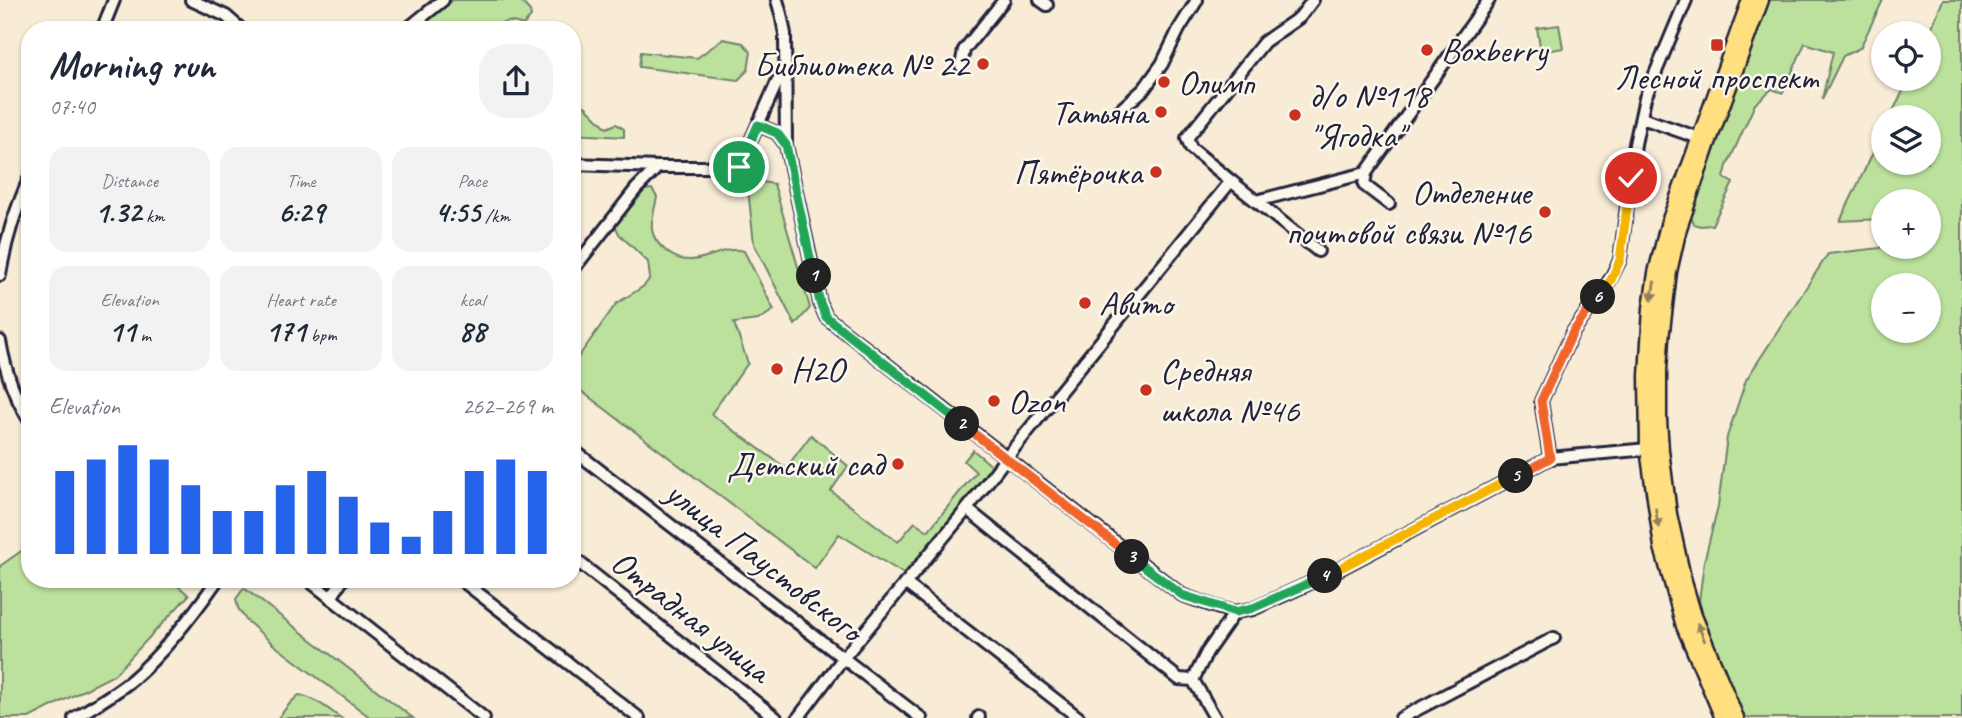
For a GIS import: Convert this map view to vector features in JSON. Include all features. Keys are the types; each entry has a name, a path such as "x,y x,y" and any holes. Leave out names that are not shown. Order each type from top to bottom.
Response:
{"main road":[{"path":"1723,718 1721,697 1684,582 1670,514 1658,420 1661,339 1674,226 1699,138 1750,0"},
{"path":"1736,718 1721,697 1684,625 1662,547 1648,449 1646,403 1651,308 1656,273 1761,0"}],"street":[{"path":"106,21 114,0"},
{"path":"191,0 232,21"},
{"path":"417,21 443,0"},
{"path":"777,0 785,34 786,145 820,303 826,317 1182,595 1235,612 1253,608 1330,574 1550,458 1648,449"},
{"path":"961,66 964,50 1004,0"},
{"path":"1118,111 1144,89 1197,0"},
{"path":"1312,0 1300,17 1264,42 1187,138 1191,148 1318,251"},
{"path":"1389,204 1364,185 1366,173 1489,0"},
{"path":"1550,458 1541,401 1573,332 1611,280 1620,260 1635,144 1645,98 1686,0"},
{"path":"581,164 739,167 784,67"},
{"path":"1642,118 1699,138"},
{"path":"758,125 777,133 786,145"},
{"path":"581,259 636,189 658,167"},
{"path":"1256,201 1366,173"},
{"path":"798,718 844,657 1231,181"},
{"path":"0,275 6,241 21,199"},
{"path":"0,341 5,370 21,408"},
{"name":"улица Паустовского","path":"581,456 844,657 918,717"},
{"path":"967,509 1179,679 1193,680"},
{"name":"Отрадная улица","path":"581,564 776,718"},
{"path":"905,583 1079,718"},
{"path":"74,718 96,706 139,674 175,634 208,588"},
{"path":"318,588 484,718"},
{"path":"331,598 337,588"},
{"path":"472,588 639,718"},
{"path":"1193,680 1207,652 1235,612"},
{"path":"1401,718 1553,638"},
{"path":"1193,680 1215,718"}],"green space":[{"path":"452,0 520,0 530,11 531,17 527,21 425,21"},
{"path":"1767,0 1883,0 1860,48 1843,56 1822,99 1833,52 1805,43 1783,93 1772,89 1755,104 1727,166 1724,178 1733,183 1712,225 1694,224 1688,211"},
{"path":"1943,0 1962,0 1962,718 1744,718 1717,657 1699,601 1704,562 1718,506 1727,437 1746,380 1828,254 1871,249 1871,259 1941,259 1941,189 1871,189 1871,220 1840,221 1871,157 1871,175 1941,175 1941,105 1896,105 1903,91 1941,91 1941,21 1934,21"},
{"path":"1559,25 1563,48 1541,52 1537,28"},
{"path":"723,39 743,43 751,52 748,70 738,80 639,67 641,52 697,58"},
{"path":"581,106 585,106 607,128 616,124 624,129 624,137 581,135"},
{"path":"747,180 774,184 810,308 795,325 754,244"},
{"path":"652,189 657,197 652,232 666,251 676,258 686,260 725,251 744,251 774,310 758,320 734,323 748,363 711,414 786,468 811,435 848,466 831,491 898,542 915,522 928,531 976,472 964,461 973,450 993,467 904,574 839,534 815,568 581,391 581,353 616,304 644,286 650,278 648,262 619,234 615,225 645,190"},
{"path":"21,551 21,588 180,588 189,595 114,675 29,718 0,718 0,566"},
{"path":"244,588 413,718 371,718 274,645 246,620 238,608 236,599"},
{"path":"299,695 316,701 341,718 278,718"}],"place":[{"name":"Лесной проспект","path":"1717,45"},
{"name":"Boxberry","path":"1427,50"},
{"name":"Библиотека № 22","path":"983,64"},
{"name":"Олимп","path":"1164,82"},
{"name":"Татьяна","path":"1161,112"},
{"name":"д/о №118 \"Ягодка\"","path":"1295,115"},
{"name":"Пятёрочка","path":"1156,172"},
{"name":"Отделение почтовой связи №16","path":"1545,212"},
{"name":"Авито","path":"1085,303"},
{"name":"H2O","path":"777,369"},
{"name":"Средняя школа №46","path":"1146,390"},
{"name":"Ozon","path":"994,401"},
{"name":"Детский сад","path":"898,464"}],"route":[{"path":"739,167 758,125 777,133 786,145 820,303 826,317 1182,595 1235,612 1253,608 1330,574 1550,458 1541,401 1573,332 1611,280 1620,260 1631,178"}]}
